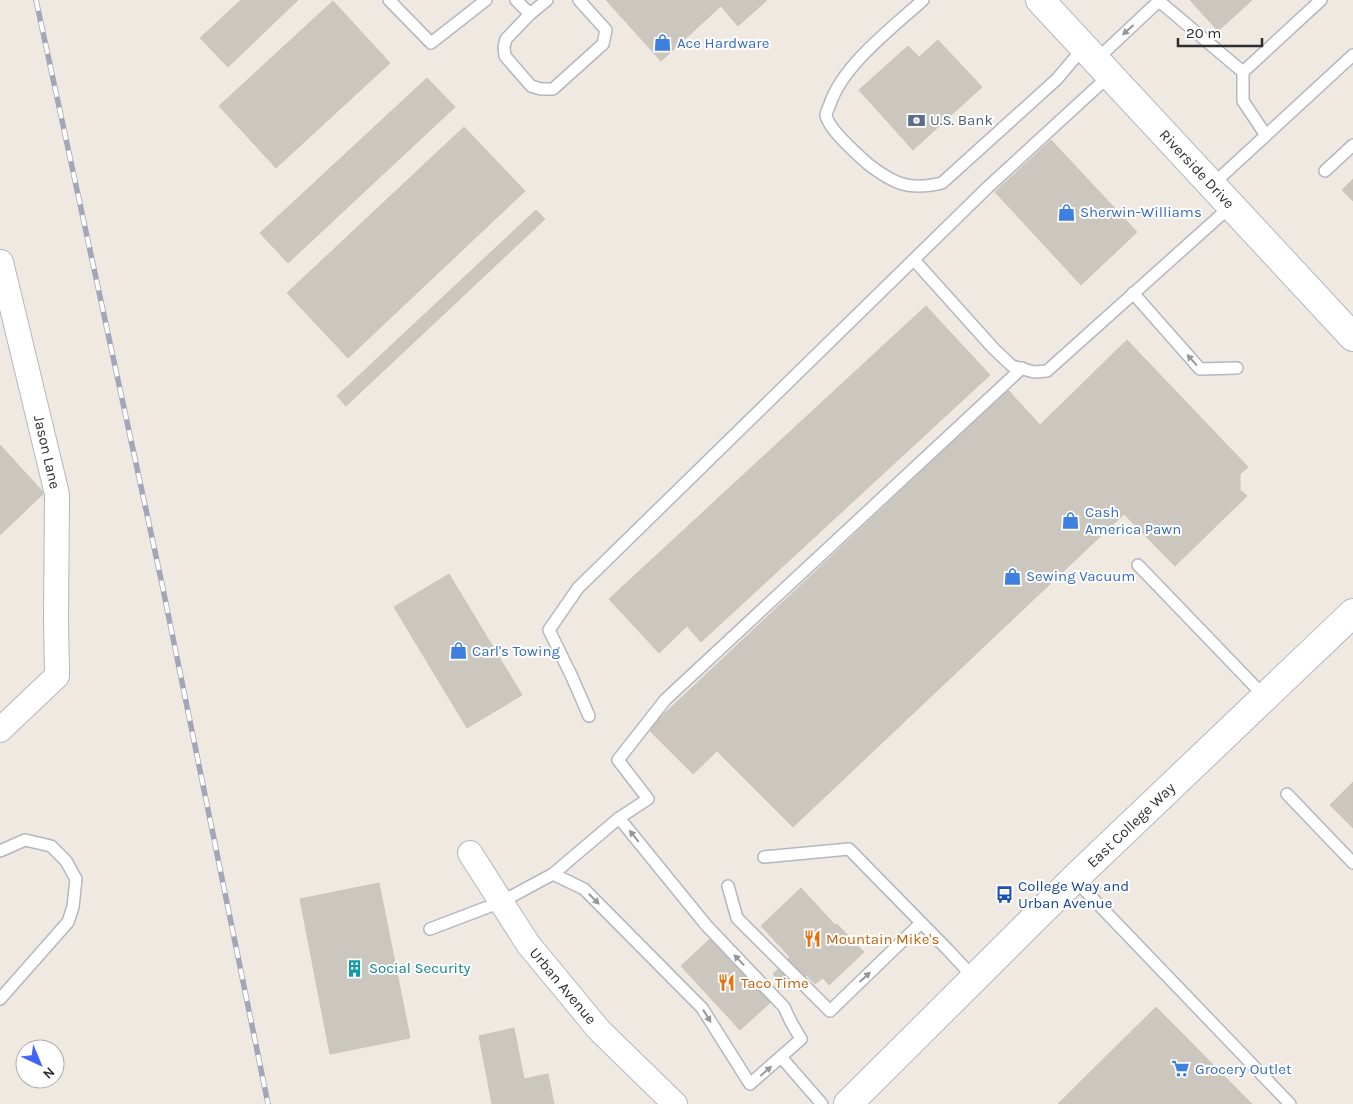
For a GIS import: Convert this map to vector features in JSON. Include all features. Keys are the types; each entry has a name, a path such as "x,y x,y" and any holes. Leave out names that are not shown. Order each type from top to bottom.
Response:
{"main road":[{"name":"Riverside Drive","path":"1047,2 1096,61 1347,327"},
{"name":"East College Way","path":"848,1104 1074,879 1353,613"}],"street":[{"name":"Jason Lane","path":"0,261 57,494 57,676 0,730"},
{"name":"Urban Avenue","path":"470,853 528,944 600,1030 675,1104"}],"lane":[{"path":"389,0 431,43 486,0"},
{"path":"516,0 530,14"},
{"path":"547,0 530,14 506,39 504,47 505,56 531,86 541,89 553,89 603,44 606,30 578,0"},
{"path":"923,0 854,63 833,96 826,115 831,127 859,156 885,177 904,185 926,187 942,183 1057,79 1096,61"},
{"path":"589,716 550,630 578,588 995,181 1096,61 1160,0 1242,72 1243,101 1265,134"},
{"path":"1242,72 1313,2"},
{"path":"1212,185 1265,134 1353,55"},
{"path":"1325,171 1353,145"},
{"path":"914,260 994,349 1012,366 1034,372 1047,371 1231,206"},
{"path":"1133,294 1200,369 1237,368"},
{"path":"430,929 501,902 553,874 619,818 648,799 618,760 665,700 1022,368"},
{"path":"1138,565 1265,697"},
{"path":"1287,794 1353,863"},
{"path":"553,874 584,889 702,1008 750,1084 781,1058 801,1039 784,1007 706,925 619,818"},
{"path":"0,851 25,840 51,846 66,861 76,879 73,907 68,922 1,997"},
{"path":"764,857 849,849 975,979"},
{"path":"1074,879 1290,1104"},
{"path":"728,886 738,918 830,1011 921,923"},
{"path":"781,1058 822,1104"}],"building":[{"path":"241,0 298,0 228,67 200,38"},
{"name":"Ace Hardware","path":"606,0 767,0 738,26 721,6 661,61"},
{"path":"1190,0 1252,0 1218,31"},
{"path":"333,1 390,63 276,168 219,106"},
{"name":"U.S. Bank","path":"938,40 982,87 913,150 859,90 908,46 919,57"},
{"path":"427,78 455,107 288,263 260,233"},
{"path":"464,127 525,191 348,358 287,293"},
{"name":"Sherwin-Williams","path":"1051,140 1137,232 1081,285 995,192"},
{"path":"1353,179 1353,201 1342,190"},
{"path":"536,210 545,219 346,406 337,396"},
{"path":"926,306 990,375 701,642 687,626 659,653 609,599"},
{"path":"1127,340 1248,467 1240,474 1240,490 1247,496 1175,566 1124,514 793,827 717,751 693,774 648,729 1008,390 1040,425"},
{"path":"0,445 44,493 0,535"},
{"name":"Carl's Towing","path":"449,574 522,695 467,728 394,607"},
{"path":"1353,782 1353,828 1330,805"},
{"name":"Social Security","path":"379,883 410,1038 330,1054 300,899"},
{"name":"Mountain Mike's","path":"801,888 835,925 837,924 864,952 829,985 823,978 815,984 761,926"},
{"name":"Taco Time","path":"713,936 773,1000 740,1030 681,966"},
{"path":"790,957 807,975 789,991 773,974"},
{"path":"1156,1007 1252,1104 1058,1104"},
{"path":"514,1028 524,1079 548,1074 554,1104 492,1104 479,1036"}],"railway":[{"path":"36,0 162,584 268,1104"}],"place":[{"name":"Ace Hardware","path":"663,43"},
{"name":"U.S. Bank","path":"916,120"},
{"name":"Sherwin-Williams","path":"1066,212"},
{"name":"Cash America Pawn","path":"1071,521"},
{"name":"Sewing Vacuum","path":"1012,576"},
{"name":"Carl's Towing","path":"458,651"},
{"name":"College Way and Urban Avenue","path":"1004,895"},
{"name":"Mountain Mike's","path":"812,939"},
{"name":"Social Security","path":"355,968"},
{"name":"Taco Time","path":"727,983"},
{"name":"Grocery Outlet","path":"1181,1069"}]}
